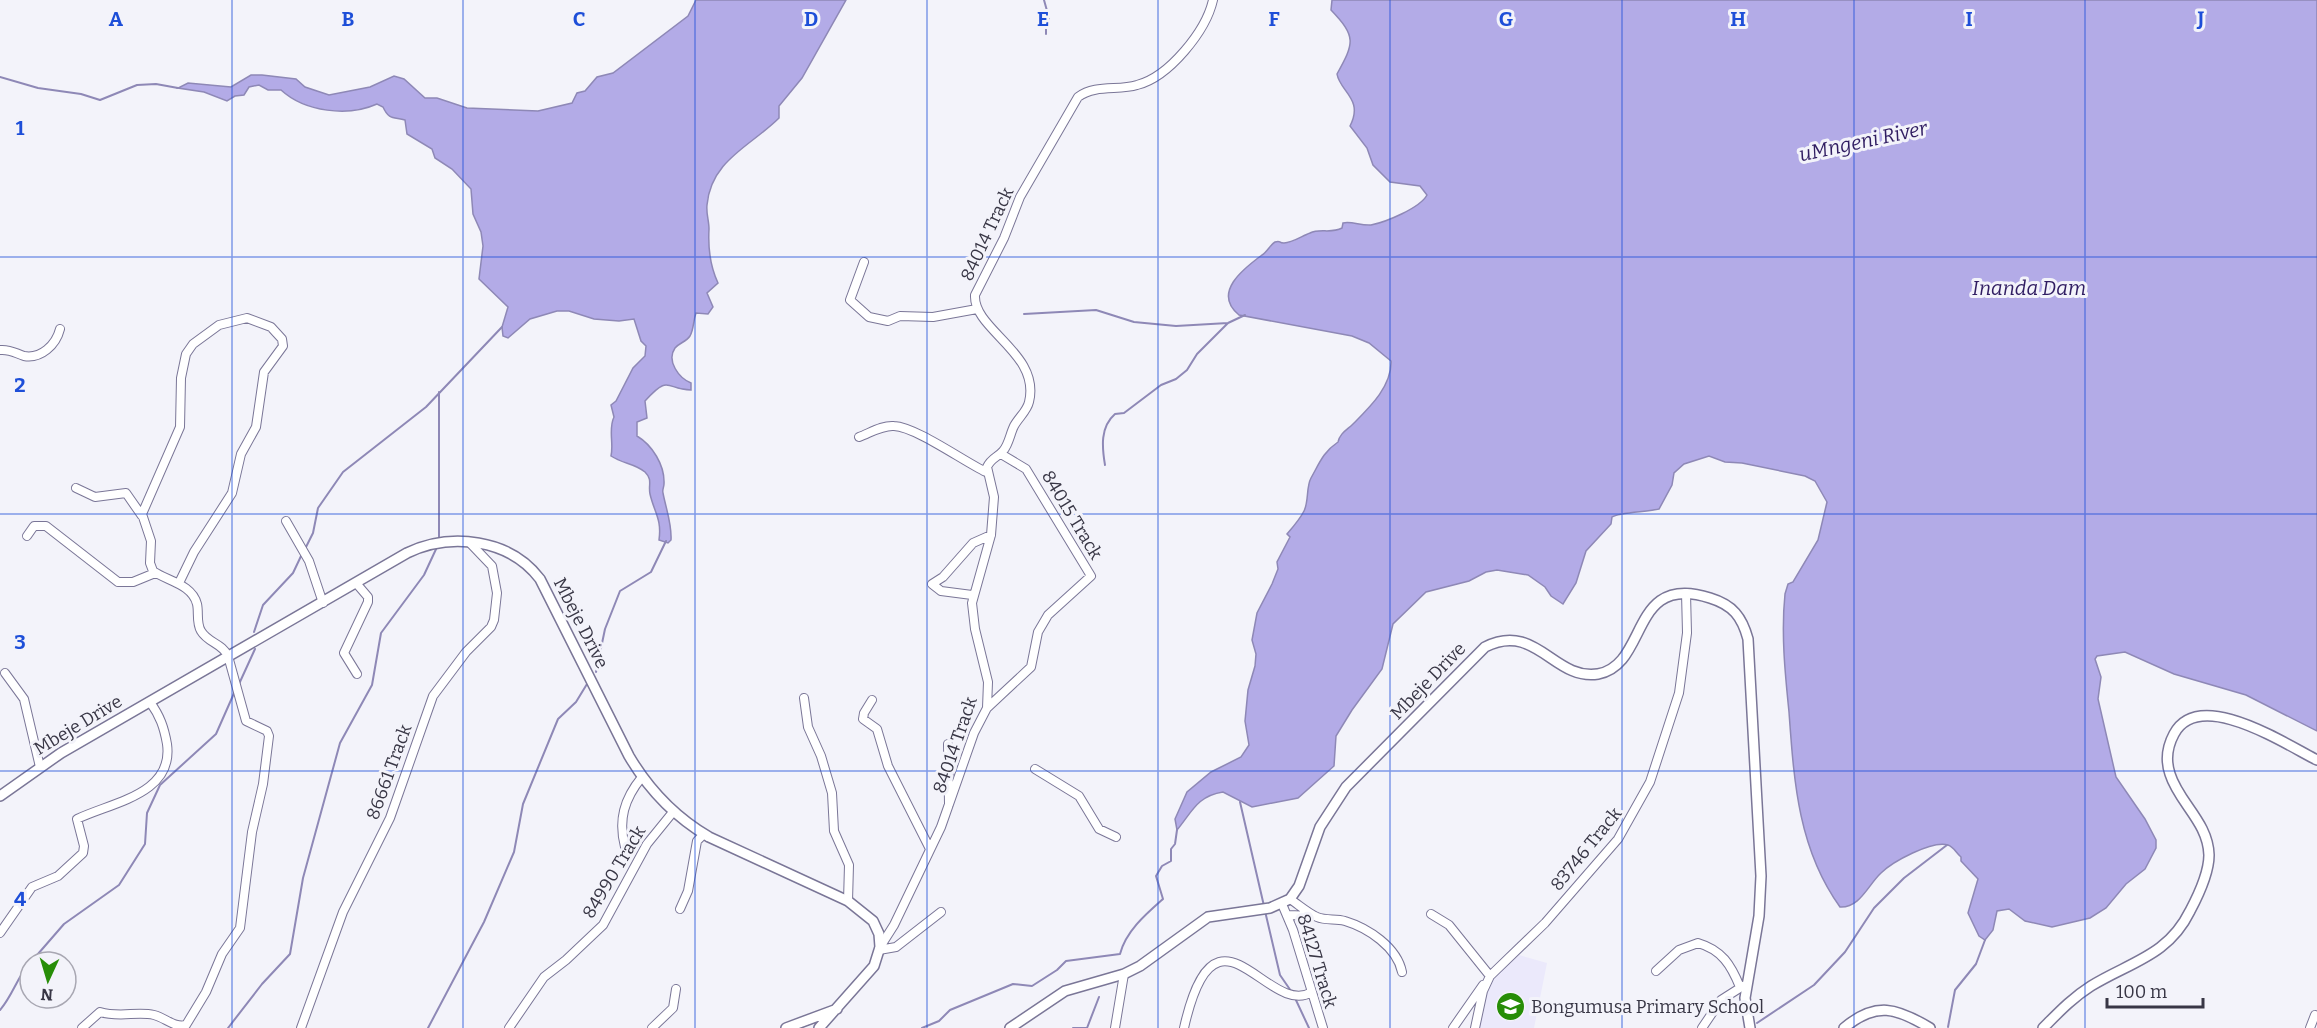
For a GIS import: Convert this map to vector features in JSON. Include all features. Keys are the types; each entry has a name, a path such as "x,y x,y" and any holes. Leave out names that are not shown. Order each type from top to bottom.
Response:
{"street":[{"name":"84014 Track","path":"880,948 894,926 949,808 974,733 987,708 988,682 975,629 972,595 987,556 991,535 994,497 986,472 990,460 1001,454 1015,423 1027,407 1029,386 1023,366 1013,349 977,309 975,295 1007,232 1016,205 1046,148 1078,97 1091,90 1136,86 1152,79 1178,57 1193,40 1206,20 1213,0"},
{"path":"864,262 850,300 869,316 888,321 900,316 955,315 977,309"},
{"path":"142,518 144,508 160,478 180,428 181,378 188,349 211,330 231,320 256,320 271,327 282,339 283,346 262,378 256,427 241,454 232,493 194,552 179,584"},
{"path":"0,350 13,351 25,356 37,355 51,347 60,329"},
{"path":"859,437 883,427 901,427 924,436 960,459 986,472"},
{"name":"84015 Track","path":"987,708 1031,667 1038,632 1048,615 1091,576 1026,469 1001,454"},
{"path":"76,488 95,497 126,493 142,518 151,541 150,563 155,573 179,584 196,600 202,633 223,647 228,656 246,721 267,732 269,736 263,784 252,832 240,928 222,954 206,992 186,1025 177,1027 152,1014 122,1017 100,1012 82,1028"},
{"path":"286,521 309,561 323,603"},
{"path":"27,536 34,526 46,526 118,582 133,582 155,573"},
{"path":"972,595 941,591 932,584 943,577 973,543 991,535"},
{"name":"86661 Track","path":"301,1028 343,912 390,818 433,696 466,651 491,627 494,620 496,593 492,566 470,543"},
{"name":"Mbeje Drive","path":"0,796 40,767 415,549 431,544 492,545 513,553 540,579 642,777 674,812 704,834 848,901 873,921 880,948"},
{"path":"356,584 368,597 369,602 345,653 357,674"},
{"path":"1686,593 1713,598 1735,611 1743,622 1748,639 1761,886 1755,945 1743,985 1750,1028"},
{"name":"Mbeje Drive","path":"1286,902 1299,886 1320,827 1346,787 1485,647 1503,639 1523,641 1577,672 1598,674 1621,663 1642,622 1653,607 1665,599 1686,593"},
{"name":"83746 Track","path":"1488,979 1545,923 1621,835 1640,802 1661,753 1676,706 1687,633 1686,593"},
{"path":"5,673 24,699 40,767"},
{"path":"804,698 808,727 821,756 832,793 834,831 849,865 848,901"},
{"path":"872,700 863,719 877,729 888,766 930,849"},
{"path":"0,933 32,887 58,876 83,853 84,846 77,819 133,796 152,785 163,773 168,759 165,729 150,702"},
{"path":"2043,1028 2063,1007 2088,988 2158,951 2179,931 2191,911 2209,856 2201,825 2169,770 2167,750 2178,727 2194,717 2209,714 2233,720 2317,760"},
{"path":"948,744 949,808"},
{"path":"1035,768 1079,796 1099,830 1116,837"},
{"path":"625,847 621,831 623,809 642,777"},
{"name":"84990 Track","path":"509,1028 544,976 566,960 603,925 647,843 674,812"},
{"path":"680,909 688,891 695,860 694,849 697,841 704,834"},
{"path":"1010,1028 1065,991 1124,974 1154,956 1188,928 1208,917 1286,902 1315,916"},
{"name":"84127 Track","path":"1286,902 1323,1028"},
{"path":"819,1028 867,976 880,948 896,947 941,912"},
{"path":"1431,914 1449,925 1488,979"},
{"path":"1288,915 1315,916 1344,921 1364,930 1390,949 1397,957 1402,972"},
{"path":"1656,971 1679,950 1698,943 1713,949 1731,964 1743,985"},
{"path":"1184,1028 1205,972 1217,962 1229,961 1240,964 1290,996 1301,998 1312,992"},
{"path":"1115,1028 1124,974"},
{"path":"1453,1028 1476,992 1488,979"},
{"path":"1475,1028 1488,979"},
{"path":"1702,1028 1721,1000 1743,985"},
{"path":"652,1028 673,1008 676,989"},
{"path":"786,1028 837,1009"},
{"path":"1844,1028 1867,1012 1887,1010 1896,1011 1930,1028"},
{"path":"2310,1028 2315,1015"}],"shaded area":[{"name":"Bongumusa Primary School","path":"1519,955 1547,963 1534,1028 1478,1028 1486,985"}],"water":[{"path":"696,0 846,0 802,78 779,106 779,118 724,165 710,189 707,208 709,250 718,283 707,293 713,307 708,314 696,313 690,336 675,348 672,358 678,373 691,383 691,390 668,385 659,387 645,401 647,418 637,422 637,436 652,450 660,463 664,477 663,492 671,534 671,540 668,543 659,540 659,521 650,494 650,480 647,475 637,467 611,456 611,426 614,417 611,405 616,401 633,368 645,356 646,346 641,341 634,319 619,321 594,319 569,311 557,311 530,319 508,338 503,336 502,327 508,307 479,279 483,246 481,232 473,214 471,189 452,169 435,158 432,149 407,134 405,120 389,116 383,107 377,104 366,108 340,111 314,108 281,90 268,90 259,85 249,87 244,95 235,96 227,101 204,92 178,88 188,83 231,87 251,75 262,75 296,79 305,87 329,95 370,87 394,76 404,79 425,98 437,98 467,108 538,111 572,103 577,93 585,91 597,77 613,73 688,16"},
{"name":"Inanda Dam","path":"1332,0 2317,0 2317,731 2246,695 2174,674 2125,652 2097,656 2095,659 2101,677 2098,699 2116,777 2145,819 2156,840 2156,848 2145,869 2126,884 2106,908 2090,918 2052,927 2025,921 2009,909 1997,911 1993,930 1985,940 1979,936 1968,913 1978,879 1953,849 1941,844 1913,853 1894,863 1876,878 1858,900 1853,904 1840,907 1815,862 1801,814 1793,763 1783,638 1785,594 1788,584 1793,582 1818,540 1827,502 1815,481 1805,476 1742,463 1725,462 1709,456 1684,464 1674,473 1672,485 1659,509 1612,517 1611,524 1586,551 1576,583 1563,604 1528,575 1497,570 1486,572 1469,581 1426,592 1393,624 1382,669 1336,736 1334,766 1298,798 1252,807 1223,792 1214,794 1201,801 1177,830 1175,819 1187,792 1211,772 1241,757 1249,745 1245,721 1248,690 1255,666 1256,654 1252,640 1257,613 1278,569 1277,562 1290,537 1287,534 1304,511 1309,482 1319,463 1338,442 1342,434 1379,396 1388,379 1391,361 1369,343 1352,336 1239,315 1231,307 1229,290 1239,274 1275,242 1287,243 1314,232 1338,230 1342,228 1343,223 1371,225 1393,218 1410,209 1427,195 1420,186 1390,182 1373,165 1367,148 1350,126 1354,117 1353,102 1337,74 1347,55 1350,40 1345,27 1331,10"}],"waterway":[{"path":"1044,0 1049,18 1046,24 1046,34"},
{"path":"0,77 38,88 81,94 100,100 137,85 156,84 178,88"},
{"path":"1024,314 1096,310 1134,322 1176,326 1228,323 1245,315"},
{"path":"1105,465 1103,438 1110,419 1115,414 1124,413 1161,385 1176,379 1187,370 1197,354 1228,323"},
{"path":"305,549 313,533 318,508 343,472 426,407 502,327"},
{"path":"439,392 439,541"},
{"path":"596,672 605,629 620,591 651,572 666,541"},
{"path":"228,1028 262,984 290,954 303,878 340,743 372,685 381,633 424,575 437,547"},
{"path":"254,632 263,605 293,573 302,554"},
{"path":"239,684 255,649"},
{"path":"428,1028 484,922 514,852 523,804 558,719 576,702 587,684"},
{"path":"41,950 64,924 119,885 145,844 147,813 160,785 216,734 235,691"},
{"path":"1240,802 1264,906"},
{"path":"922,1028 939,1021 950,1010 1013,984 1032,986 1057,970 1066,961 1120,954 1132,930 1163,899 1156,876 1162,866 1171,861 1171,849 1175,844 1177,830"},
{"path":"1757,1023 1814,985 1845,952 1874,908 1904,878 1947,845"},
{"path":"1265,911 1280,975 1291,991"},
{"path":"1948,1027 1955,990 1976,964 1985,940"},
{"path":"0,1010 18,981"},
{"path":"1073,1028 1087,1028 1099,997"},
{"path":"1295,998 1309,1028"}],"place":[{"name":"Bongumusa Primary School","path":"1510,1007"}],"water label":[{"name":"uMngeni River","path":"1863,141"}]}
